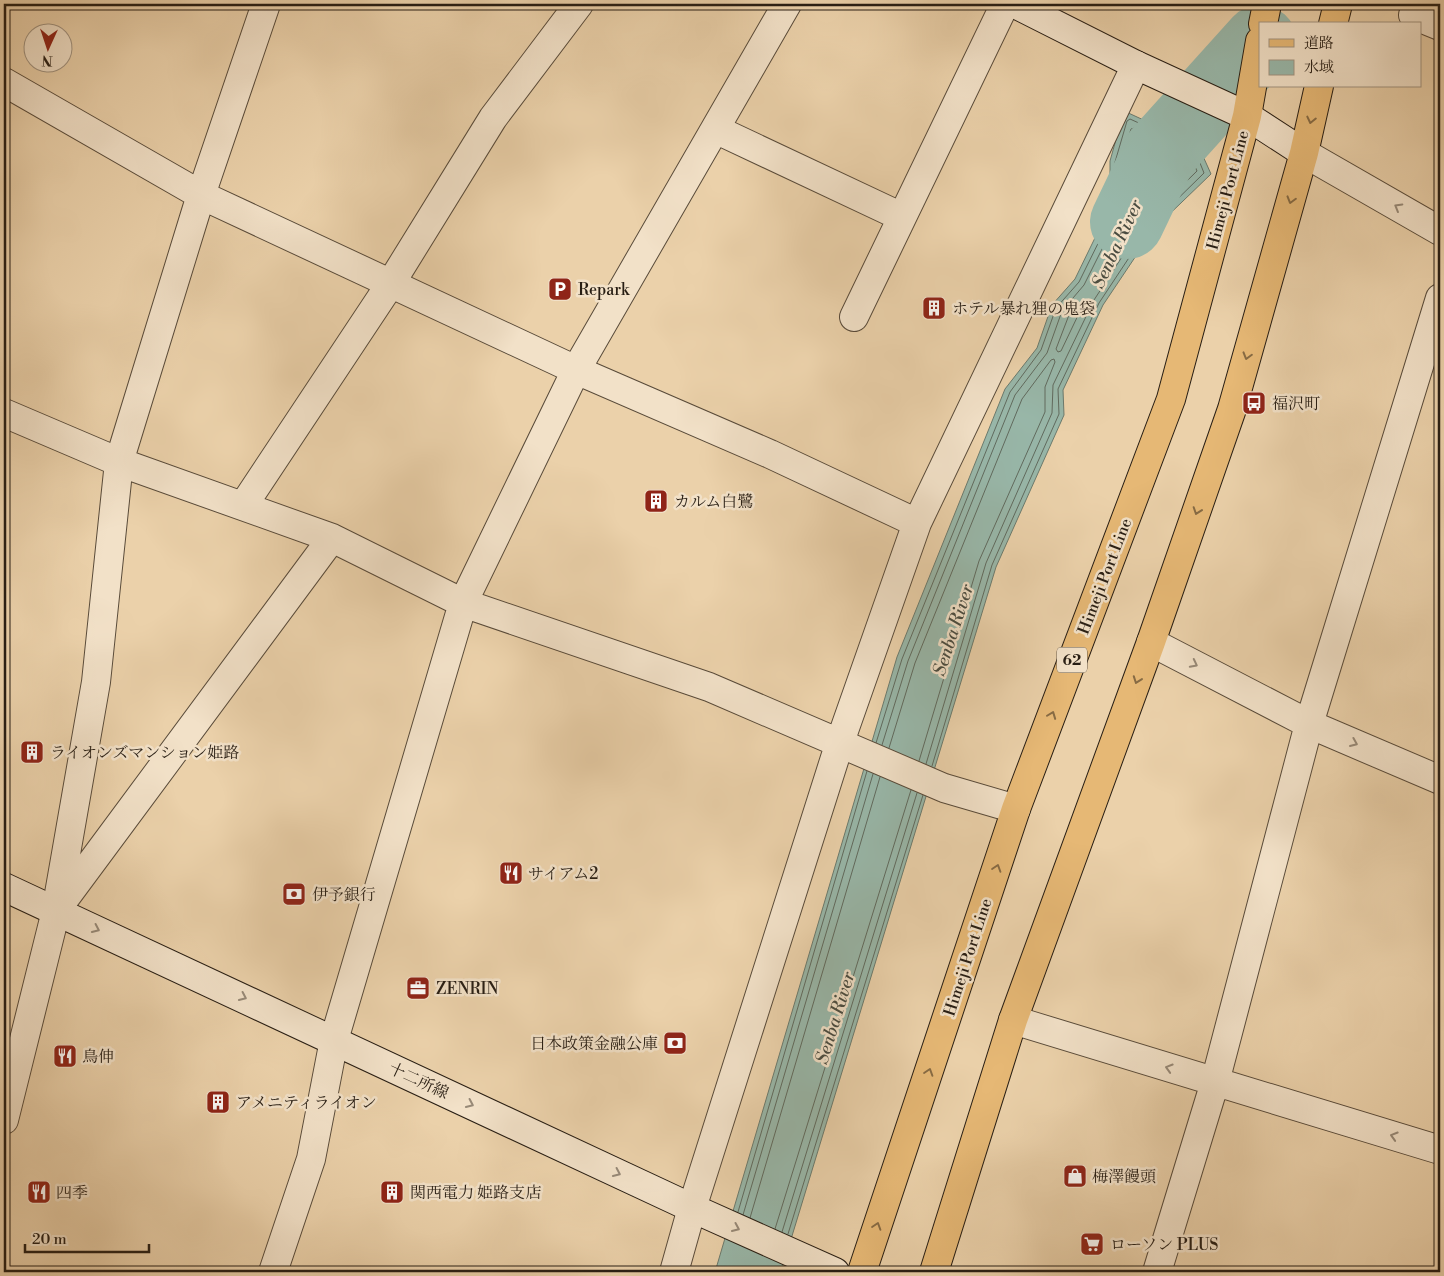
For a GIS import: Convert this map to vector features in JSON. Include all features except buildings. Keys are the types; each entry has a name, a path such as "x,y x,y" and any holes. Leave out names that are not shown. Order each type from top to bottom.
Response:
{"main road":[{"path":"1263,22 1267,4"},
{"path":"1334,22 1338,4"},
{"name":"Himeji Port Line","path":"862,1272 1016,809 1171,399 1247,116 1259,47"},
{"path":"934,1272 1013,1020 1151,642 1232,410 1304,153 1319,88"}],"street":[{"path":"4,1120 56,911 96,682 119,462 201,195 266,4"},
{"path":"244,506 391,283 493,118 579,4"},
{"path":"273,1272 311,1159 334,1040 463,603 576,370 787,4"},
{"path":"854,317 1005,4"},
{"path":"1016,4 1136,65 1247,116 1304,153 1440,231"},
{"path":"1413,15 1440,26"},
{"path":"674,1272 692,1208 840,742 917,522 1136,65"},
{"path":"4,82 201,195 576,370 770,454 917,522"},
{"path":"715,129 902,217"},
{"path":"1158,1272 1215,1082 1309,724 1440,298"},
{"path":"4,413 119,462 332,538 463,603 709,687 944,788 1016,809"},
{"path":"56,911 332,538"},
{"path":"1151,642 1309,724 1440,780"},
{"name":"十二所線","path":"4,887 692,1208 835,1272"},
{"path":"1013,1020 1440,1150"}],"water":[{"path":"1124,111 1198,145 1211,174 1154,229 1103,305 1063,390 1064,415 996,567 781,1272 715,1272 897,657 1005,389 1037,348 1052,305 1075,279 1110,207 1110,161"}],"waterway":[{"name":"Senba River","path":"1127,222 1160,153 1259,43"}],"place":[{"name":"Repark","path":"560,289"},
{"name":"ホテル暴れ狸の鬼袋","path":"934,308"},
{"name":"福沢町","path":"1254,403"},
{"name":"カルム白鷺","path":"656,501"},
{"name":"ライオンズマンション姫路","path":"32,752"},
{"name":"サイアム2","path":"511,873"},
{"name":"伊予銀行","path":"294,894"},
{"name":"ZENRIN","path":"418,988"},
{"name":"日本政策金融公庫","path":"675,1043"},
{"name":"鳥伸","path":"65,1056"},
{"name":"アメニティライオン","path":"218,1102"},
{"name":"梅澤饅頭","path":"1075,1176"},
{"name":"四季","path":"39,1192"},
{"name":"関西電力 姫路支店","path":"392,1192"},
{"name":"ローソン PLUS","path":"1092,1244"}]}
